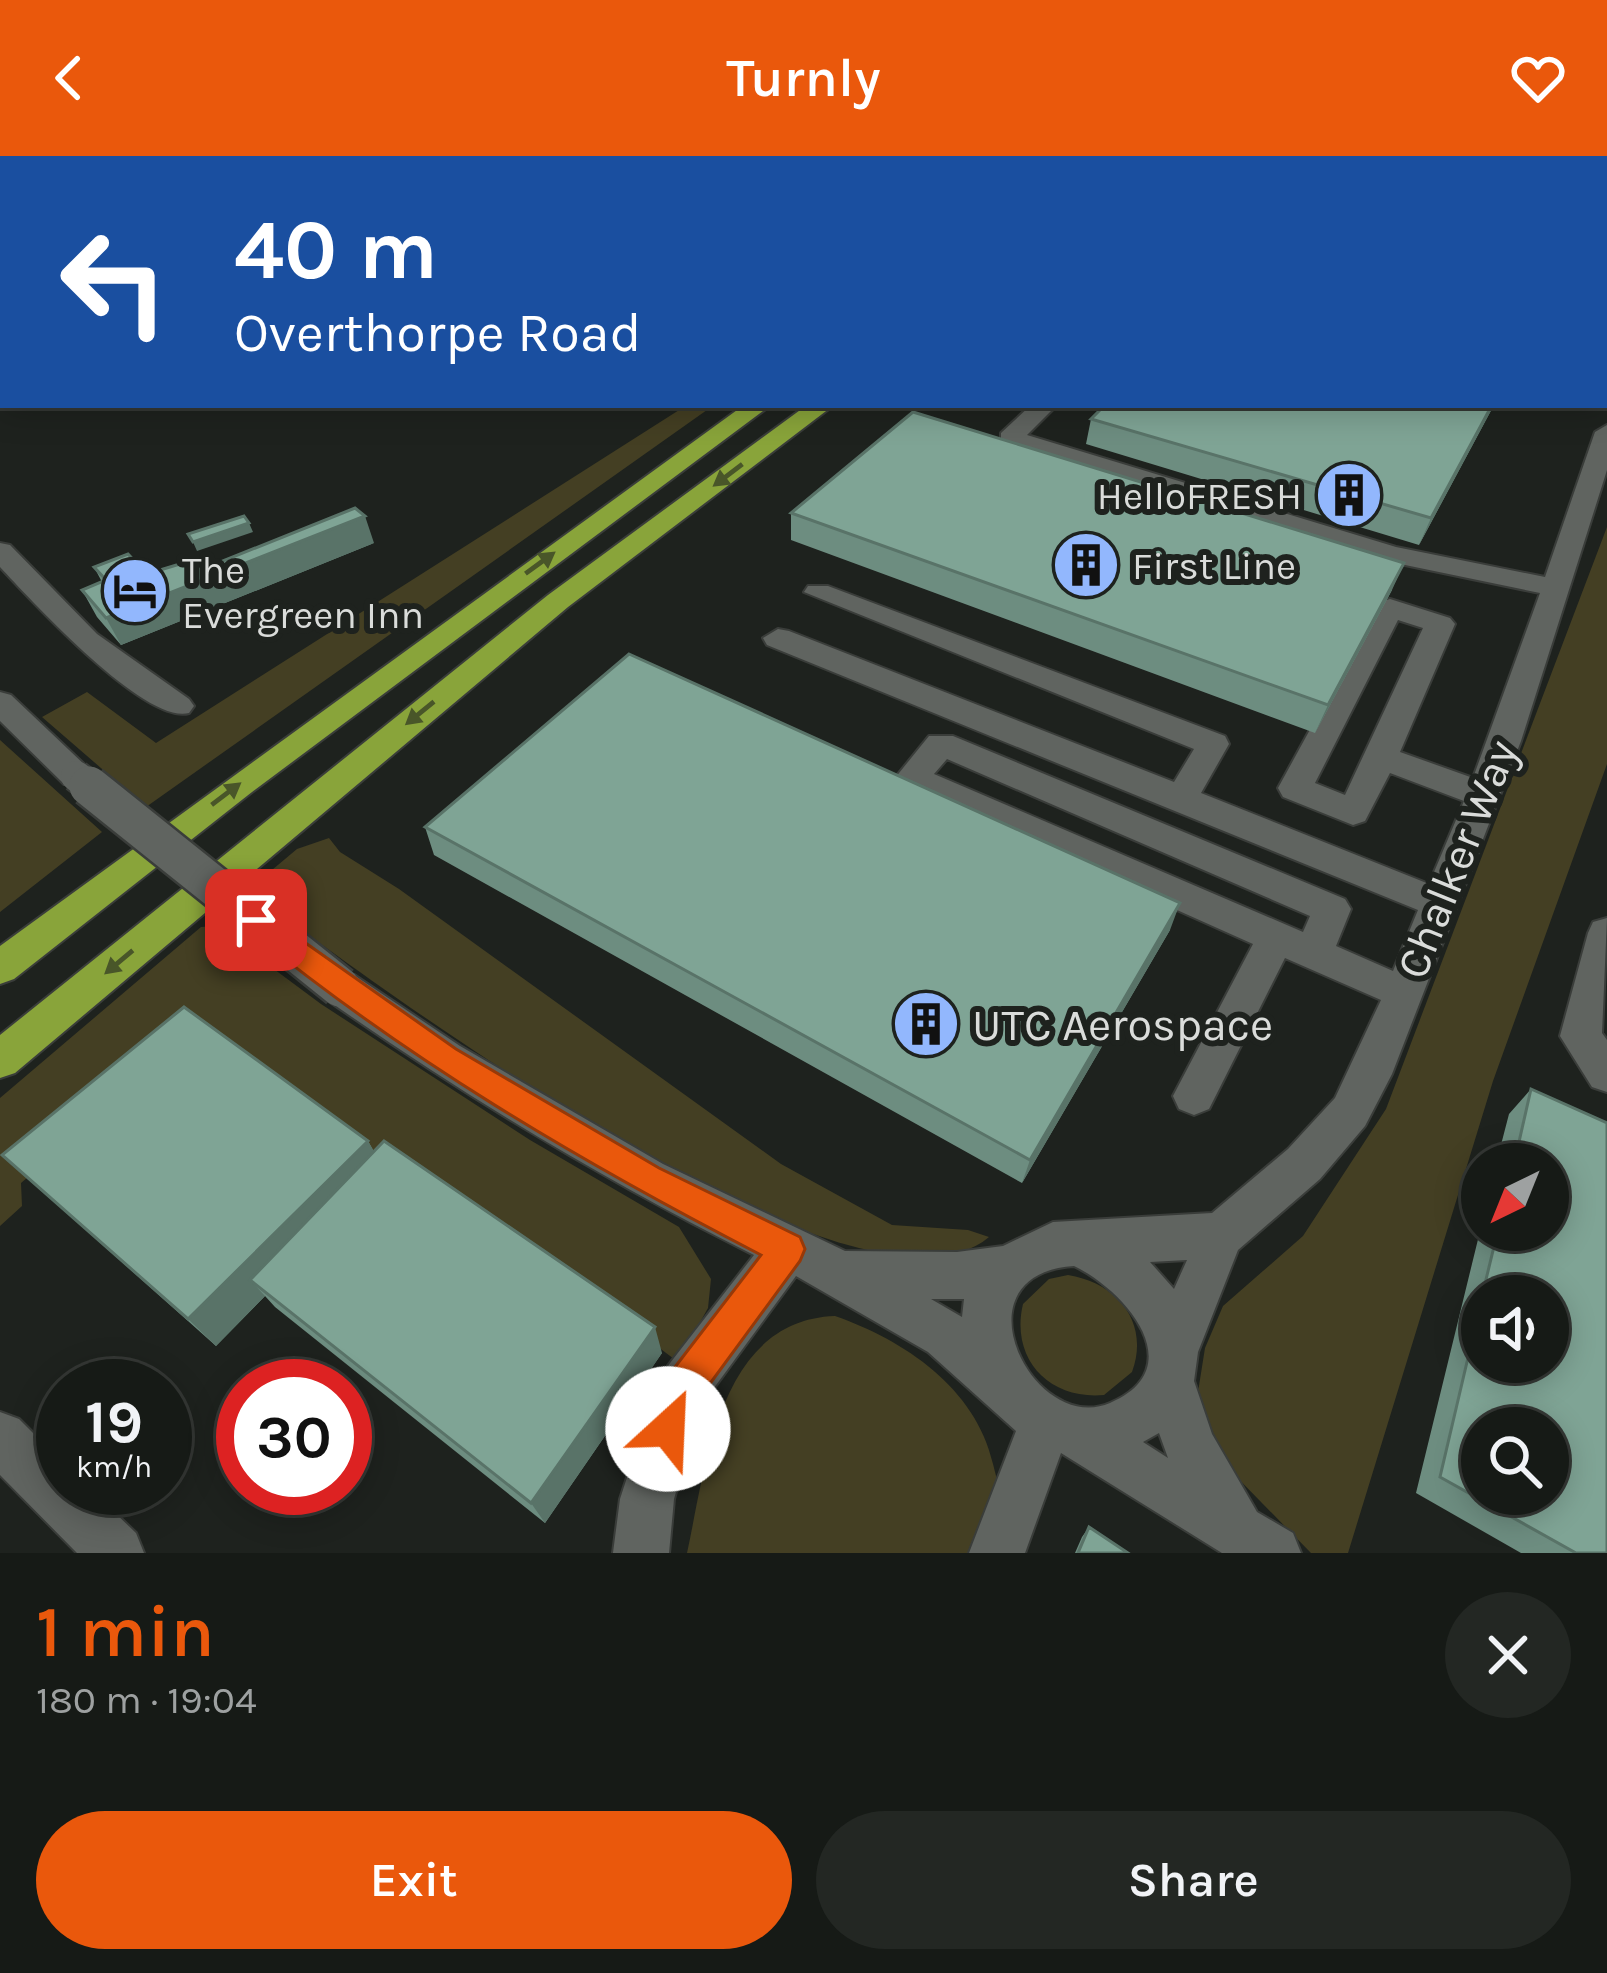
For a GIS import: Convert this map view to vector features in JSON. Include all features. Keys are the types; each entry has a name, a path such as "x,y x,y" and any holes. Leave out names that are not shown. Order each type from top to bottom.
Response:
{"highway":[{"path":"0,968 240,784 754,408"},
{"path":"0,1060 559,601 818,408"}],"street":[{"path":"1042,408 1010,438 1391,554 1557,588"},
{"name":"Chalker Way","path":"1170,1366 1221,1235 1277,1192 1350,1112 1505,741 1607,432"},
{"path":"0,550 86,641 178,706"},
{"path":"818,592 1214,744 1181,798"},
{"path":"1390,608 1440,624 1381,757 1353,812 1295,788 1390,608"},
{"path":"778,638 1438,903"},
{"path":"0,702 76,776 340,987 445,1059 647,1179 842,1274 945,1335 1049,1420 1255,1540"},
{"path":"1194,1096 1294,945 1332,909 941,745 912,778 1294,945 1402,992"},
{"path":"1381,757 1481,794"},
{"path":"1607,933 1581,1036 1607,1074"},
{"path":"1170,1366 1155,1404 1135,1423 1108,1433 1049,1420 1000,1379 987,1350 987,1306 1005,1269 1026,1252 1053,1245 1221,1235"},
{"path":"1082,1246 1121,1264 1154,1296 1190,1448 1255,1540"},
{"path":"641,1553 646,1499 678,1394 788,1249"},
{"path":"842,1274 957,1276 1005,1269"},
{"path":"997,1553 1049,1420"},
{"path":"0,1438 116,1553"}],"shaded area":[{"path":"682,408 710,408 146,807 42,717 87,692 156,743"},
{"path":"1607,527 1607,764 1474,1143 1461,1143 1461,1185 1348,1553 1311,1553 1219,1459 1198,1392 1205,1348 1223,1306 1303,1236 1386,1109"},
{"path":"0,740 102,832 0,912"},
{"path":"329,838 340,852 399,889 781,1164 892,1225 968,1230 989,1237 924,1257 834,1241 727,1198 612,1137 393,996 248,890 297,849"},
{"path":"216,926 321,1004 530,1140 679,1227 711,1279 708,1308 678,1362 401,1153 390,1163 152,1071 21,1183 22,1206 0,1226 0,1098 201,927"},
{"path":"1068,1275 1086,1279 1115,1296 1133,1322 1137,1337 1132,1372 1104,1395 1066,1391 1051,1383 1028,1358 1022,1342 1023,1304 1049,1279"},
{"path":"835,1316 911,1353 954,1390 971,1412 998,1485 972,1553 687,1553 712,1441 742,1370 766,1342 796,1324"}],"building":[{"name":"HelloFRESH","path":"1102,408 1490,408 1431,518 1091,419"},
{"name":"First Line","path":"913,412 1404,563 1328,705 791,513"},
{"path":"355,508 365,516 106,618 82,590 106,580 94,567 128,554 147,574 193,560 203,569"},
{"path":"244,516 249,523 193,542 188,534"},
{"name":"UTC Aerospace","path":"629,654 1180,903 1030,1160 425,827"},
{"path":"184,1007 368,1141 188,1319 2,1155"},
{"path":"1531,1089 1607,1123 1607,1553 1576,1553 1508,1515 1569,1515 1569,1407 1461,1407 1461,1489 1440,1477 1462,1383 1569,1383 1569,1275 1487,1275 1493,1251 1569,1251 1569,1143 1519,1143"},
{"path":"384,1141 655,1327 531,1503 372,1377 372,1359 350,1359 250,1280"},
{"path":"1089,1527 1128,1553 1078,1553"}],"place":[{"name":"HelloFRESH","path":"1349,495"},
{"name":"First Line","path":"1086,565"},
{"name":"The Evergreen Inn","path":"135,591"},
{"name":"UTC Aerospace","path":"926,1024"}],"route":[{"path":"256,920 340,987 445,1059 647,1179 788,1249 678,1394 668,1429"}]}
